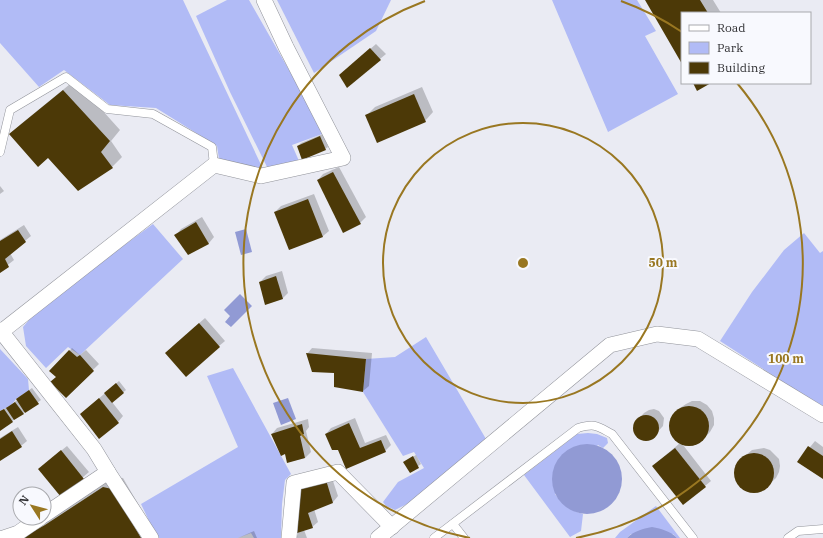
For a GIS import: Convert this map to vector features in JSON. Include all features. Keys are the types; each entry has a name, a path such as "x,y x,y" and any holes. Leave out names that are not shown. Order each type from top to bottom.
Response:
{"street":[{"path":"151,538 94,449 0,331 214,165 261,176 343,158 286,47 264,0"},
{"path":"378,538 610,345 657,334 698,339 823,415"},
{"path":"52,510 108,472"},
{"path":"288,538 294,483 338,472 392,527"},
{"path":"3,538 18,533 28,526"}],"lane":[{"path":"0,152 10,110 66,77 107,109 153,114 212,147 214,165"},
{"path":"434,538 578,428 590,425 600,427 612,434 693,538"},
{"path":"453,524 464,538"},
{"path":"788,538 798,531 823,528"}],"green space":[{"path":"0,0 183,0 264,171 219,159 217,146 156,108 110,105 64,70 39,87 0,43"},
{"path":"227,0 249,0 325,133 292,145 299,161 269,171 230,92 196,16"},
{"path":"277,0 391,0 376,31 314,73"},
{"path":"552,0 637,0 656,31 645,36 678,94 608,132"},
{"path":"153,224 183,259 80,355 68,347 46,368 26,346 23,327 40,307"},
{"path":"804,233 820,253 823,251 823,406 720,341 752,292 784,250"},
{"path":"426,337 486,439 409,503 395,510 386,506 383,502 398,482 424,468 414,452 403,456 363,392 366,359 395,357"},
{"path":"0,349 28,379 29,390 16,399 11,405 0,411"},
{"path":"233,368 291,474 285,480 282,504 281,538 254,538 251,533 238,538 158,538 141,504 238,447 207,376"},
{"path":"577,434 597,434 607,438 608,443 603,448 598,445 555,494 567,507 583,514 581,531 570,537 524,475"},
{"path":"656,506 680,538 677,538 673,534 631,534 627,538 615,538 620,532"}],"shaded area":[{"path":"246,229 252,252 241,255 235,232"},
{"path":"240,294 252,306 231,327 225,322 230,316 224,310"},
{"path":"288,398 296,419 281,425 273,403"},
{"path":"587,444 600,447 612,454 619,466 622,479 619,492 612,504 600,511 587,514 574,511 562,504 555,492 552,479 555,466 562,454 574,447"},
{"path":"652,527 666,531 677,538 627,538 638,531"}],"building":[{"path":"645,0 700,0 707,12 681,12 681,62"},
{"path":"370,48 381,60 347,88 339,75"},
{"path":"694,84 709,84 697,91"},
{"path":"63,90 110,141 101,152 113,168 78,191 48,158 38,167 9,134"},
{"path":"414,94 426,122 377,143 365,115"},
{"path":"320,136 326,150 302,160 297,146"},
{"path":"333,172 361,224 343,233 317,180"},
{"path":"308,199 323,237 289,250 274,212"},
{"path":"196,222 209,244 188,255 174,235"},
{"path":"18,230 26,242 5,259 9,267 0,273 0,241"},
{"path":"276,276 283,299 265,305 259,282"},
{"path":"199,323 220,347 186,377 165,353"},
{"path":"69,350 77,357 80,355 94,371 66,398 50,382 56,377 49,371"},
{"path":"306,353 366,359 363,392 334,387 334,373 312,372"},
{"path":"116,383 124,393 112,403 104,393"},
{"path":"29,390 39,404 25,413 16,399"},
{"path":"99,398 119,423 99,439 80,414"},
{"path":"15,402 24,414 14,420 6,408"},
{"path":"693,406 700,409 706,415 709,426 708,434 700,443 693,446 685,446 678,443 670,434 669,422 672,415 681,407"},
{"path":"4,409 13,422 0,431 0,411"},
{"path":"646,415 655,419 659,428 655,437 646,441 637,437 633,428 637,419"},
{"path":"349,423 360,448 381,440 386,452 346,469 338,450 332,450 325,434"},
{"path":"302,424 304,434 300,436 305,458 287,463 285,454 281,456 271,434"},
{"path":"12,431 22,447 0,461 0,439"},
{"path":"808,446 823,456 823,479 797,462"},
{"path":"675,448 706,487 683,505 652,466"},
{"path":"61,450 84,479 61,497 38,469"},
{"path":"750,453 758,453 765,456 771,462 774,473 771,484 765,490 758,493 750,493 743,490 737,484 734,477 734,469 737,462 743,456"},
{"path":"413,456 419,468 410,473 403,462"},
{"path":"326,480 333,503 308,513 313,528 297,533 300,486"},
{"path":"103,487 112,489 141,538 22,538 43,526 52,526 52,520"}]}
